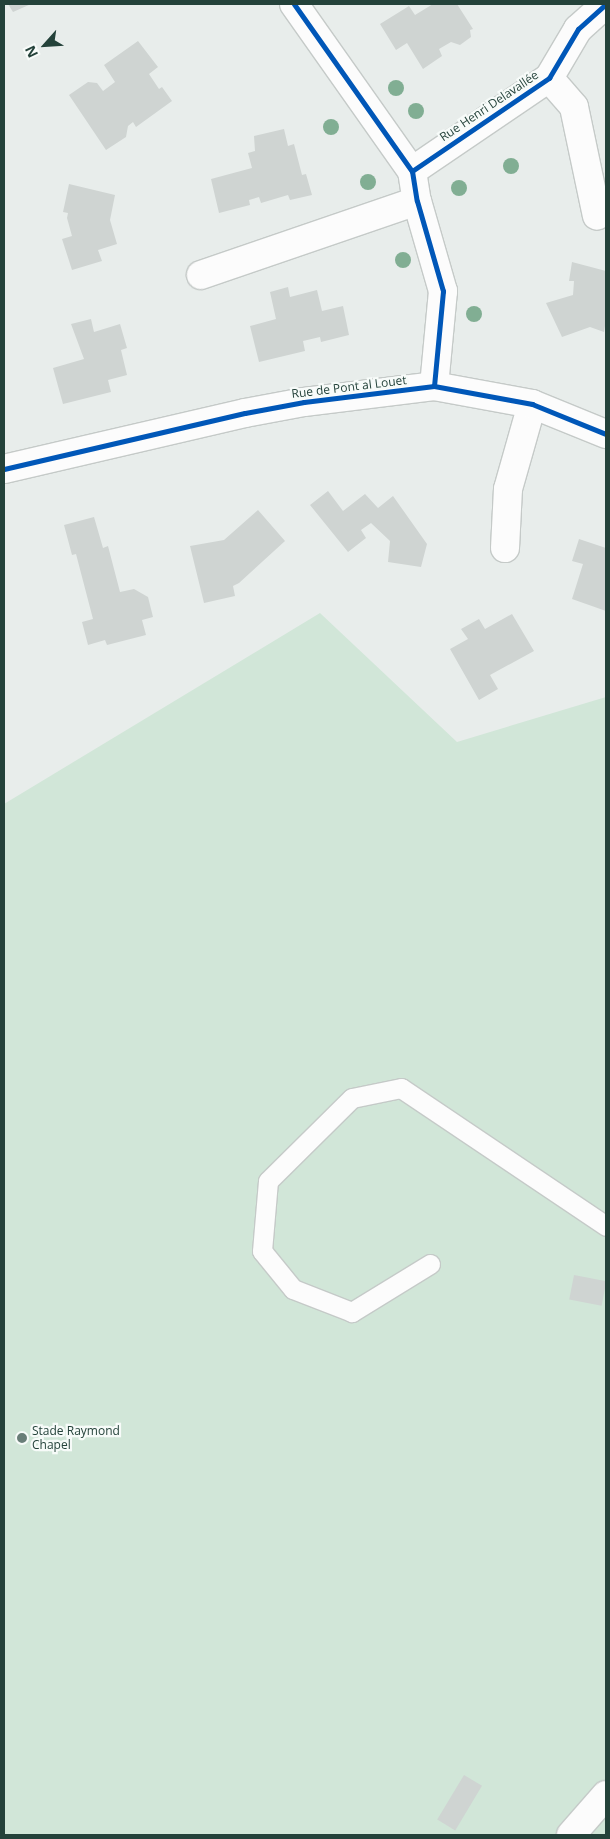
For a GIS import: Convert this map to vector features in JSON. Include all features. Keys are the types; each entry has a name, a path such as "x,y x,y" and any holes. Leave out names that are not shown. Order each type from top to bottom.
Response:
{"street":[{"path":"294,4 412,170 418,201 443,291 434,386"},
{"name":"Rue Henri Delavallée","path":"412,170 549,78 578,29 606,4"},
{"path":"549,78 574,107 597,216"},
{"path":"201,275 418,201"},
{"name":"Rue de Pont al Louet","path":"4,469 244,413 304,402 434,386 532,404 606,434"},
{"path":"505,548 508,489 532,404"},
{"path":"572,1835 606,1795"}],"lane":[{"path":"430,1264 352,1312 294,1289 262,1251 268,1181 352,1098 401,1088 606,1226"}],"green space":[{"path":"320,613 457,742 606,697 606,1835 4,1835 4,804"}],"building":[{"path":"8,4 31,4 13,12"},
{"path":"433,4 457,4 473,29 470,30 471,37 460,45 451,42 439,49 442,56 423,69 407,43 396,50 380,24 409,6 415,15"},
{"path":"138,41 158,67 149,74 159,89 162,87 172,101 136,127 133,122 128,126 126,137 106,150 69,95 88,82 97,83 103,91 115,82 104,65"},
{"path":"284,129 288,146 294,144 302,175 306,174 312,195 290,200 288,195 261,203 259,197 249,200 250,205 219,213 211,179 252,168 248,153 255,151 254,136"},
{"path":"69,184 115,195 110,220 117,244 98,250 102,261 72,270 62,239 72,236 67,218 68,213 63,212"},
{"path":"572,262 606,271 606,320 604,332 590,327 562,337 546,303 573,295 574,281 569,281"},
{"path":"288,287 290,297 317,290 322,311 343,306 349,335 321,342 320,337 303,341 305,351 259,362 250,326 276,319 270,292"},
{"path":"91,319 94,332 120,324 127,348 121,350 127,375 108,380 111,392 63,404 53,368 84,359 71,324"},
{"path":"328,491 343,511 365,494 378,508 393,496 427,544 421,567 388,562 390,541 371,523 361,530 366,538 348,552 310,505"},
{"path":"258,510 285,541 239,583 233,586 235,596 204,603 190,546 224,540"},
{"path":"94,517 103,548 108,546 120,592 134,589 148,597 153,617 142,620 146,635 107,645 105,640 88,645 82,622 93,619 76,554 72,555 64,525"},
{"path":"579,539 606,548 606,611 572,599 583,564 572,561"},
{"path":"512,614 534,651 490,675 498,689 479,700 450,649 468,639 461,629 479,619 485,629"},
{"path":"574,1275 606,1281 602,1306 569,1300"},
{"path":"464,1775 482,1786 455,1830 437,1820"}],"cycle path":[{"path":"294,4 412,171 417,201 443,291 434,386"},
{"path":"412,171 549,78 578,29 606,4"},
{"path":"4,469 245,413 304,402 434,386 532,404 606,434"}],"place":[{"name":"Stade Raymond Chapel","path":"22,1438"}]}
